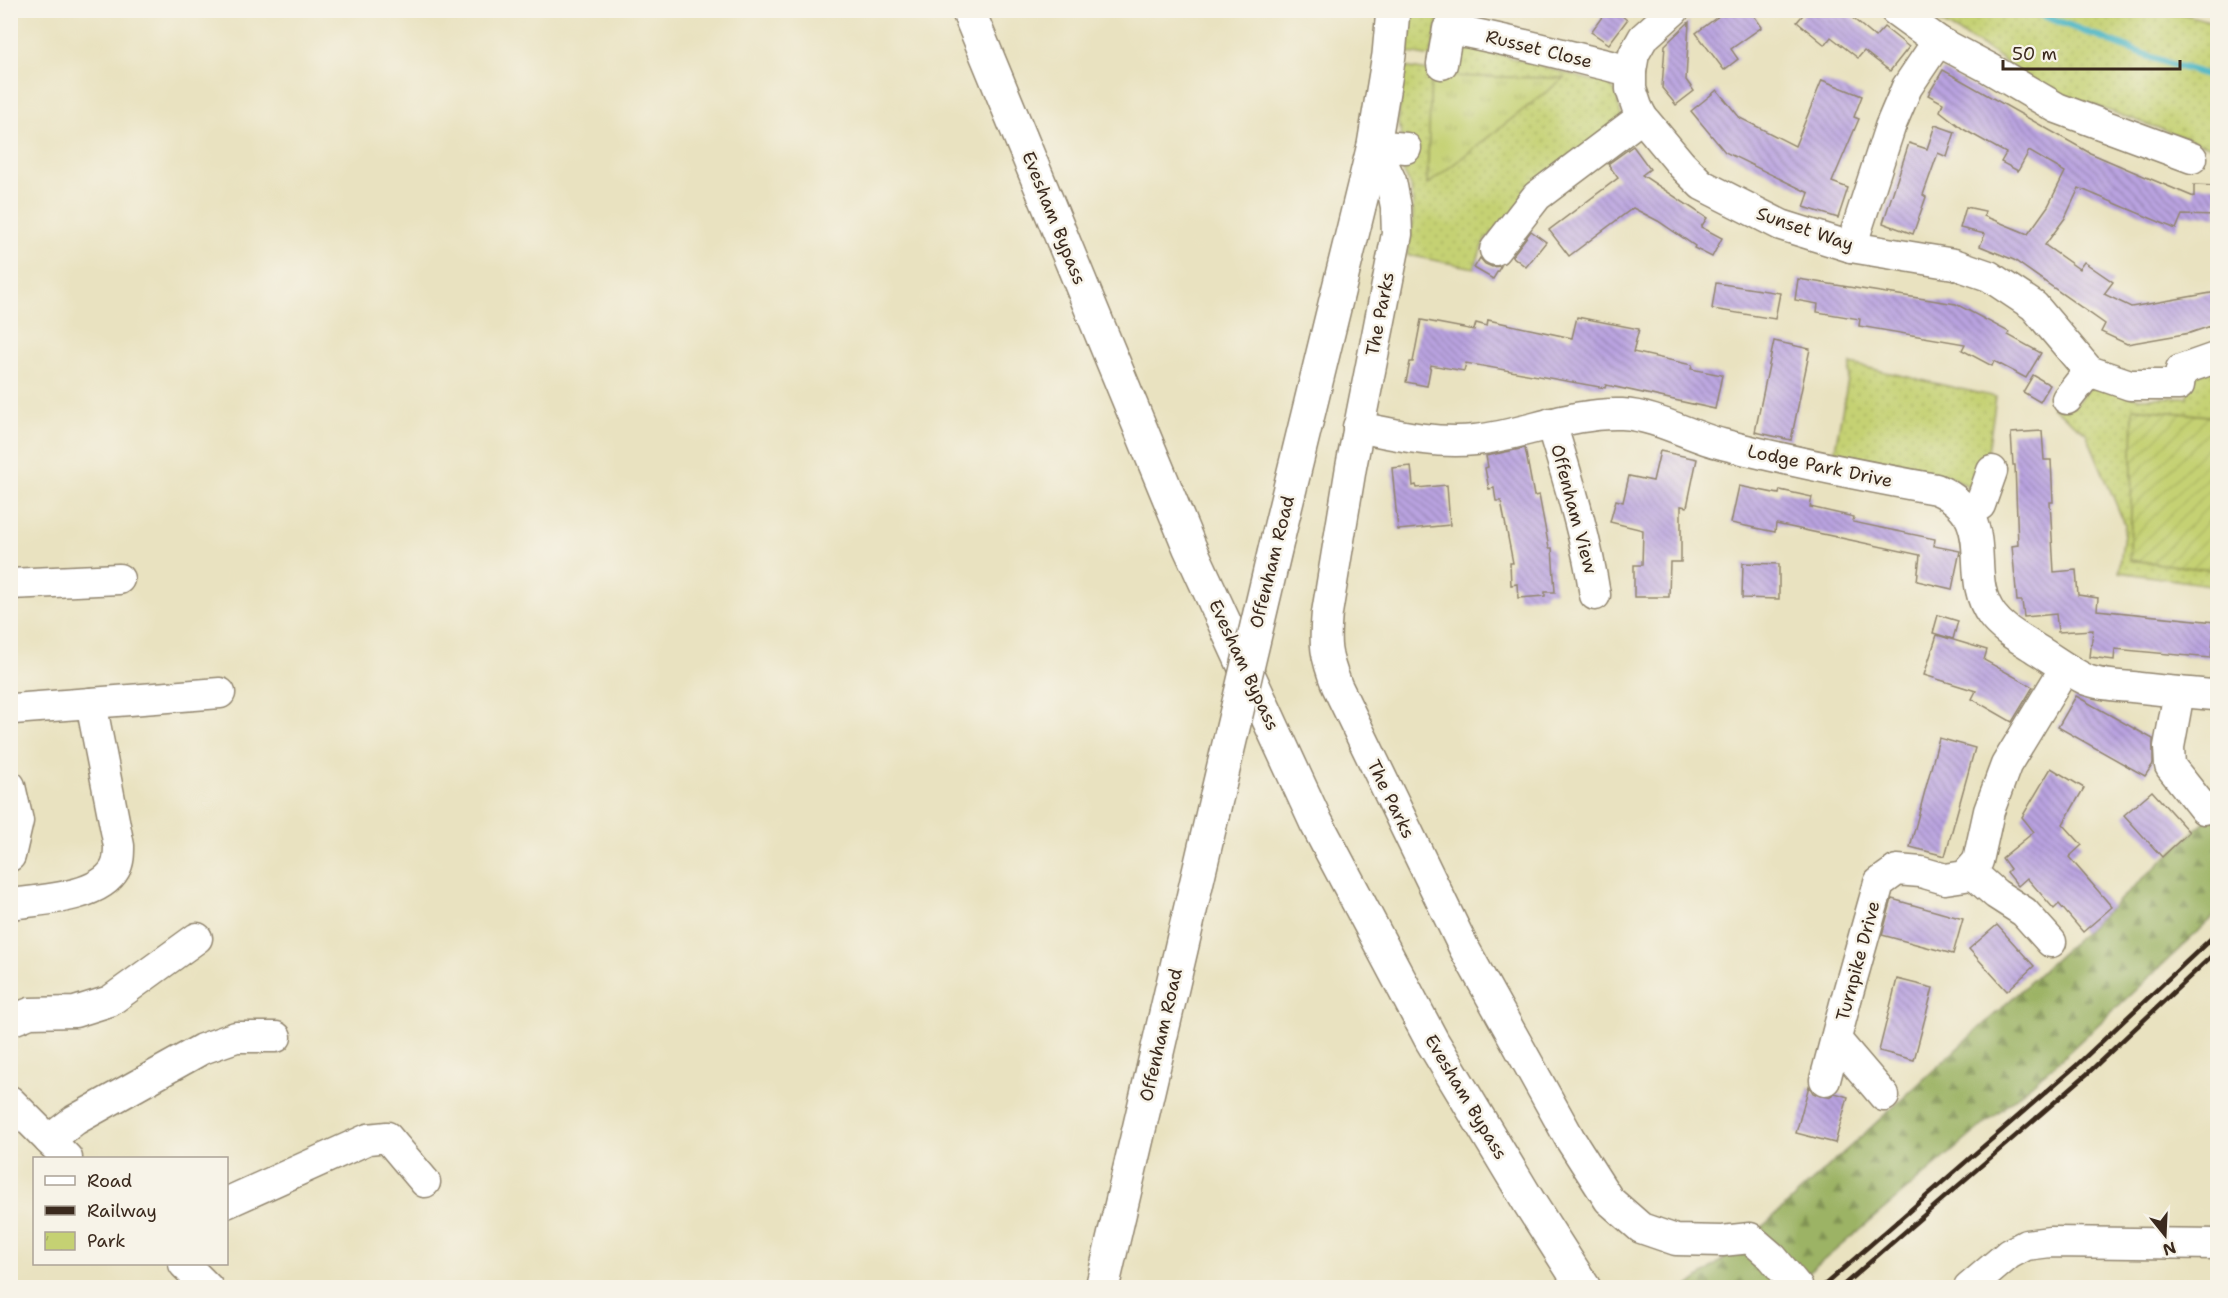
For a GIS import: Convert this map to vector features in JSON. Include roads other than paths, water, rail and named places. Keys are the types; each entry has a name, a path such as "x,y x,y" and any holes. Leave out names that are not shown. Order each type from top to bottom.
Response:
{"main road":[{"name":"Evesham Bypass","path":"968,10 1189,546 1316,822 1432,1041 1529,1202 1584,1287"},
{"name":"Offenham Road","path":"1101,1287 1216,795 1374,145 1389,55 1393,10"}],"street":[{"name":"Sunset Way","path":"1674,10 1643,38 1634,54 1631,89 1642,117 1681,164 1702,185 1781,225 1851,247 1954,264 1989,276 2034,306 2089,371"},
{"path":"1896,12 1938,41 2057,108 2192,158"},
{"name":"Russet Close","path":"1442,64 1448,20 1533,48 1631,71"},
{"path":"1851,247 1890,128 1907,87 1938,41"},
{"path":"1495,250 1537,196 1642,117"},
{"path":"1374,145 1406,148"},
{"name":"The Parks","path":"1374,145 1391,181 1396,207 1397,234 1351,467 1327,613 1326,657 1337,686 1464,948 1570,1139 1609,1200 1641,1228 1677,1240 1722,1241 1750,1238 1772,1257 1794,1283"},
{"path":"2067,399 2089,371 2130,385 2179,385 2181,370 2217,357"},
{"name":"Lodge Park Drive","path":"1358,427 1444,442 1477,440 1583,415 1624,414 1663,423 1719,444 1815,466 1936,489 1961,503 1968,512"},
{"name":"Offenham View","path":"1551,423 1578,510 1595,595"},
{"path":"1992,471 1980,505 1968,512 1975,532 1982,592 1992,615 2010,632 2065,668 2089,680 2120,686 2216,693"},
{"path":"10,584 119,579"},
{"path":"2052,942 2024,912 1996,894 1970,871 1978,861 1989,811 2006,765 2065,668"},
{"path":"2179,692 2169,747 2170,766 2204,809"},
{"path":"10,708 220,693"},
{"path":"10,904 81,893 93,888 115,871 119,860 119,846 91,703"},
{"path":"10,786 18,821 10,856"},
{"name":"Turnpike Drive","path":"1825,1080 1837,1041 1845,1000 1880,883 1897,870 1921,872 1945,879 1965,876 1970,871"},
{"path":"10,1021 30,1013 75,1012 110,1001 197,938"},
{"path":"10,1101 58,1149 75,1120 202,1049 236,1037 276,1037"},
{"path":"1837,1041 1884,1096"},
{"name":"Turnpike Drive","path":"1837,1041 1873,1048"},
{"path":"228,1202 368,1140 387,1137 425,1182"},
{"path":"1969,1287 2009,1254 2026,1245 2049,1242 2217,1244"},
{"path":"186,1265 208,1287"}],"waterway":[{"path":"2029,10 2161,61 2218,78"}],"railway":[{"path":"1821,1288 2078,1064 2218,932"},
{"path":"1840,1288 2087,1074 2218,950"}]}
